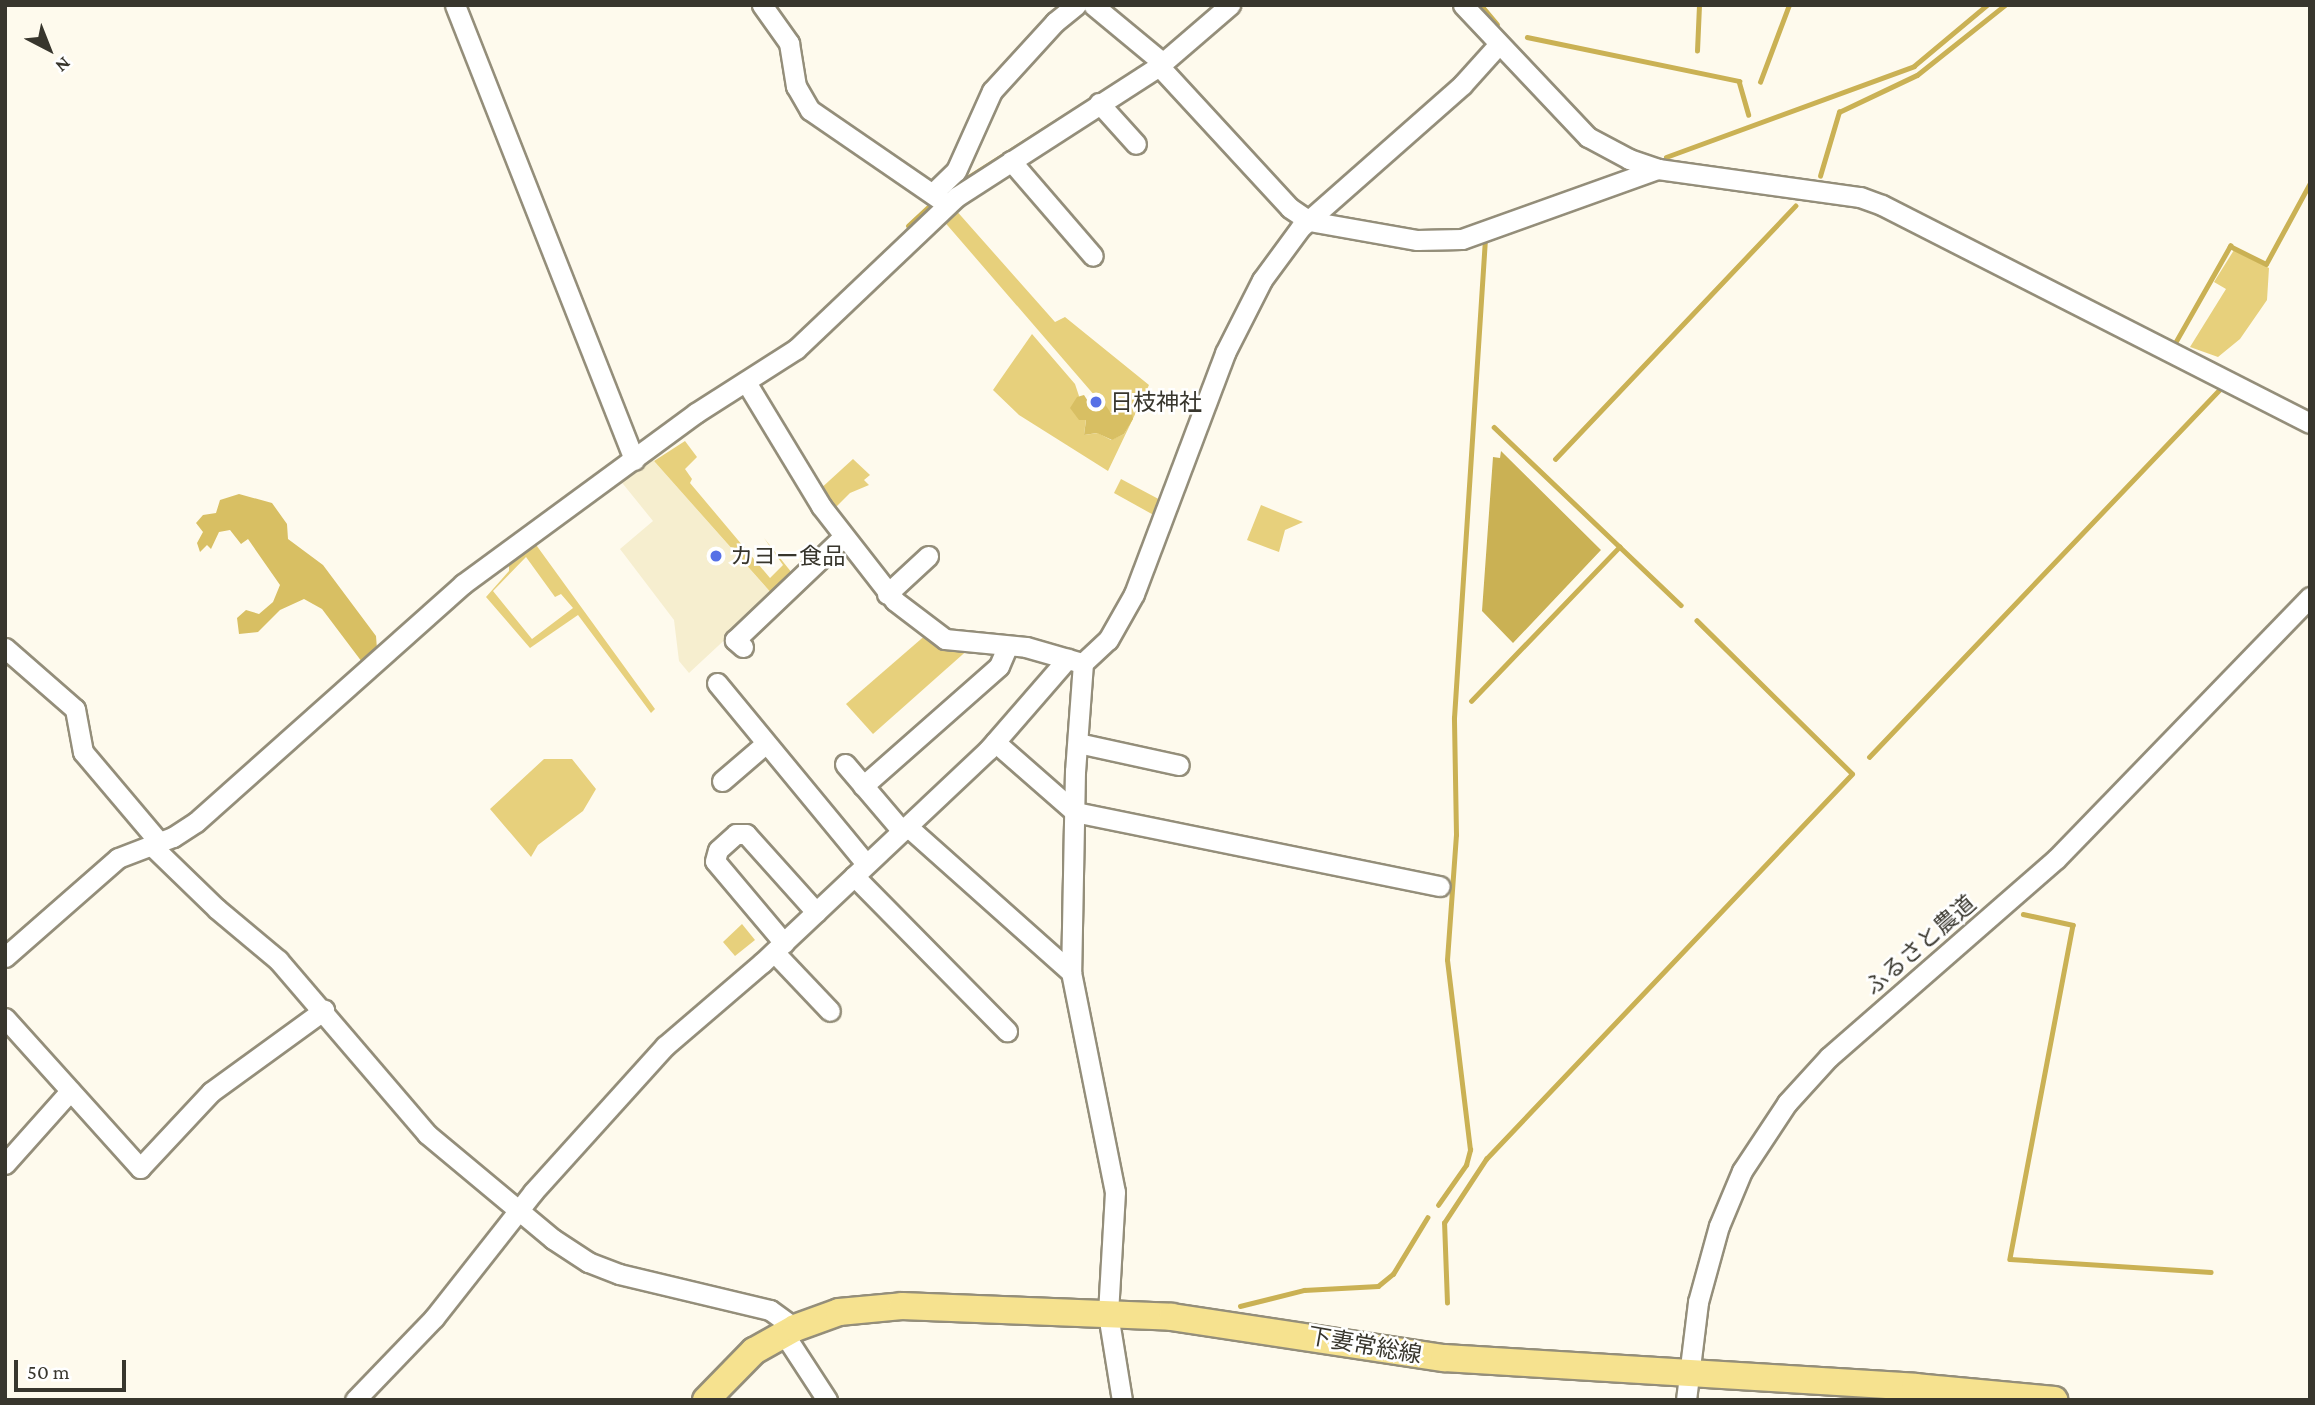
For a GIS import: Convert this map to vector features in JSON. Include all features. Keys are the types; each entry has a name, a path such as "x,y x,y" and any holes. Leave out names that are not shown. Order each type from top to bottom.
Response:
{"main road":[{"name":"下妻常総線","path":"706,1400 739,1364 789,1331 839,1312 902,1306 1108,1314 1265,1328 1399,1353 2054,1400"}],"street":[{"path":"455,5 634,460"},
{"path":"762,5 789,43 796,86 810,110 940,198"},
{"path":"5,957 118,858 155,844 195,822 463,584 827,324 940,198 956,171 992,91 1055,22 1076,5"},
{"path":"1093,5 1161,64 1290,208 1309,221 1417,240 1462,239 1658,169"},
{"path":"940,198 1011,161 1161,64 1230,5"},
{"path":"1463,5 1588,137 1658,169 1860,197 1882,205 2310,423"},
{"path":"355,1400 433,1318 519,1211 665,1046 779,948 995,742 1075,661 1108,640 1134,594 1224,353 1246,307 1291,239 1462,85 1498,44"},
{"path":"1099,103 1136,144"},
{"path":"1011,161 1094,256"},
{"path":"746,382 843,537 887,594 945,639 1007,647 1026,646 1075,661"},
{"path":"743,647 735,640 843,537"},
{"path":"887,594 928,556"},
{"name":"ふるさと農道","path":"1686,1400 1702,1281 1718,1226 1742,1171 1787,1103 1837,1050 2056,859 2310,597"},
{"path":"863,786 999,666 1007,647"},
{"path":"5,648 75,709 83,752 155,844 217,909 278,960 324,1010 428,1134 519,1211 588,1262 619,1274 770,1310 789,1331 827,1400"},
{"path":"1075,661 1078,743 1071,972 1115,1192 1108,1314 1122,1400"},
{"path":"717,682 765,744 801,781 860,870 1007,1031"},
{"path":"995,742 1075,812 1440,886"},
{"path":"1078,743 1179,765"},
{"path":"722,780 765,744"},
{"path":"845,764 904,828 1071,972"},
{"path":"816,912 746,834 736,834 718,850 715,861 779,948 830,1011"},
{"path":"5,1018 140,1168 211,1092 324,1010"},
{"path":"5,1164 70,1091"}],"shaded area":[{"path":"954,208 1055,322 1065,317 1149,385 1108,471 1019,415 993,390 1032,334 1075,384 1079,396 1075,414 1086,419 1084,435 1098,433 1111,440 1124,434 1129,425 1120,408 1114,413 1108,411 942,219"},
{"path":"2234,250 2269,268 2267,300 2240,339 2218,357 2190,347 2226,289 2214,282"},
{"path":"1084,395 1091,406 1104,403 1111,413 1126,405 1131,408 1133,419 1124,434 1112,440 1097,433 1084,435 1086,420 1079,420 1070,408 1077,397"},
{"path":"685,441 697,457 685,469 692,479 690,483 770,578 783,565 764,538 792,573 773,595 654,461"},
{"path":"645,451 773,595 689,673 679,661 674,620 620,549 653,521 615,474"},
{"path":"1501,451 1601,550 1513,643 1482,611 1493,457 1500,458"},
{"path":"853,459 870,475 864,480 869,485 850,493 831,512 818,491"},
{"path":"1121,479 1166,503 1159,518 1114,493"},
{"path":"239,494 272,503 287,524 288,539 323,565 376,636 377,649 362,662 322,609 304,599 280,610 258,632 239,634 237,618 246,610 259,614 273,602 280,585 248,539 241,544 230,530 219,532 211,549 207,545 200,552 197,543 203,532 196,523 203,515 216,513 220,500"},
{"path":"1261,505 1303,522 1285,530 1279,552 1247,540"},
{"path":"534,542 655,709 651,713 578,615 530,648 486,597 509,571 509,558","holes":["526,557 555,597 561,594 573,608 532,639 493,591"]},
{"path":"928,633 971,647 873,734 846,704"},
{"path":"544,759 572,759 596,789 583,811 538,845 531,857 490,809"},
{"path":"742,924 755,940 735,956 723,942"}],"waterway":[{"path":"1481,5 1497,24"},
{"path":"1697,51 1699,5"},
{"path":"1760,82 1789,5"},
{"path":"1666,157 1914,66 1987,5"},
{"path":"1820,176 1839,112 1917,75 2005,5"},
{"path":"1527,37 1739,81 1749,115"},
{"path":"950,189 1146,64"},
{"path":"2175,343 2230,246 2266,264 2310,183"},
{"path":"908,226 935,201"},
{"path":"1555,459 1795,206"},
{"path":"1438,1205 1466,1165 1470,1150 1447,960 1456,835 1454,718 1485,241"},
{"path":"1869,757 2219,390"},
{"path":"1494,427 1681,605"},
{"path":"1471,701 1619,547"},
{"path":"1447,1303 1444,1223 1486,1159 1852,774 1697,621"},
{"path":"2023,914 2073,925 2010,1259 2211,1272"},
{"path":"1240,1306 1304,1290 1378,1286 1393,1274 1427,1218"}],"place":[{"name":"日枝神社","path":"1096,402"},
{"name":"カヨー食品","path":"716,556"}]}
